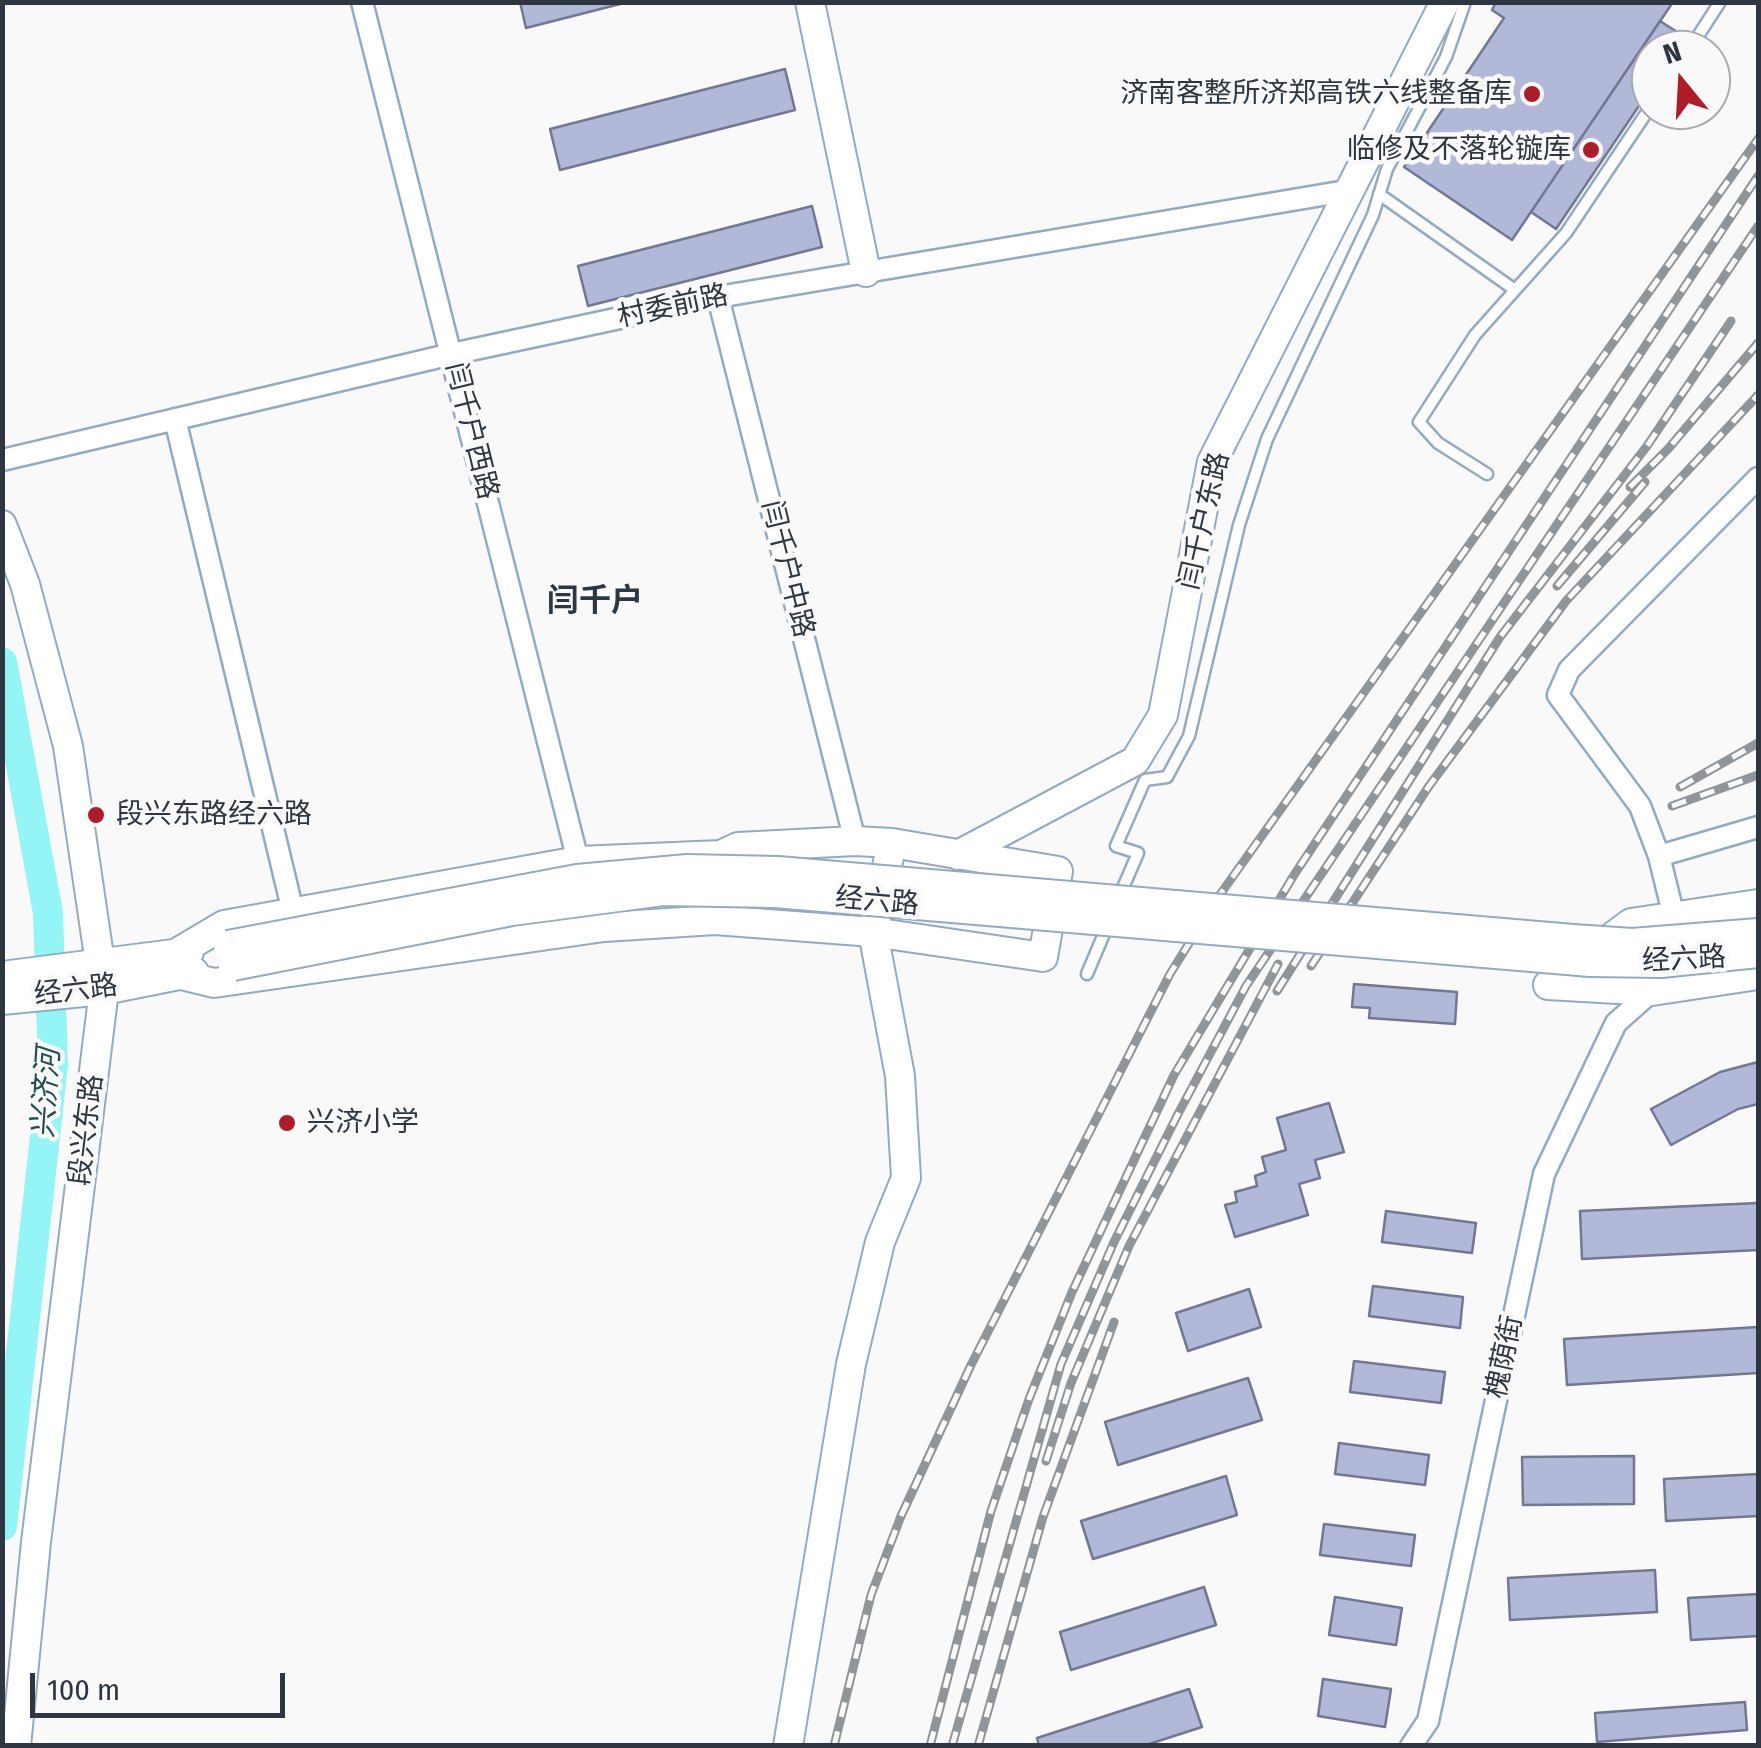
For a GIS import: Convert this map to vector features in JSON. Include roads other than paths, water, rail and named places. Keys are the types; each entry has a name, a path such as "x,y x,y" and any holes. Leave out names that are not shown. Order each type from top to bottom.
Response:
{"main road":[{"path":"810,2 866,272"},
{"name":"闫千户东路","path":"958,855 1135,761 1163,715 1212,462 1445,2"},
{"name":"段兴东路","path":"2,525 24,584 68,746 91,978 16,1746"},
{"path":"856,841 892,843 1058,872 1043,957 873,932 715,920 604,927 214,983 176,964 224,926 578,861 721,854 738,848 856,841"},
{"path":"788,1746 851,1364 880,1242 906,1178 897,1057 873,932 892,843"},
{"name":"经六路","path":"230,956 577,879 706,869 1573,940 1632,943 1758,933"},
{"name":"经六路","path":"4,987 91,978 663,891 775,893 1590,962 1661,963 1758,953"},
{"path":"1758,904 1632,923 1548,985 1652,991 1758,976"}],"street":[{"name":"闫千户西路","path":"362,2 578,861"},
{"name":"村委前路","path":"2,460 452,354 718,297 1340,192 1349,198"},
{"name":"闫千户中路","path":"718,297 856,841"},
{"path":"175,419 293,912"},
{"path":"1674,917 1659,856 1640,806 1558,695 1569,670 1758,478"},
{"path":"1659,856 1758,826"},
{"name":"槐荫街","path":"1410,1746 1428,1721 1544,1174 1616,1023 1652,991"}],"lane":[{"path":"1145,780 1167,777 1189,736 1239,525 1267,439 1352,261 1386,169 1446,57 1465,2"},
{"path":"1702,30 1720,2"},
{"path":"1486,474 1438,442 1419,422 1475,335 1566,233 1635,130"},
{"path":"1379,194 1516,290"},
{"path":"1087,974 1138,853 1116,846 1145,780 1149,739"}],"waterway":[{"name":"兴济河","path":"2,662 48,913 53,1064 2,1526"}],"railway":[{"path":"834,1746 871,1595 901,1516 971,1365 1170,974 1214,903 1758,139"},
{"path":"930,1746 991,1511 1029,1399 1072,1292 1174,1075 1294,875 1758,176"},
{"path":"952,1746 1061,1364 1114,1242 1178,1114 1246,986 1758,226"},
{"path":"1277,991 1500,637 1647,446 1731,321"},
{"path":"1630,487 1668,449 1758,343"},
{"path":"1311,966 1429,786 1566,601 1758,395"},
{"path":"1557,586 1645,482"},
{"path":"1680,787 1758,743"},
{"path":"1672,806 1758,775"},
{"path":"1046,1461 1071,1383 1129,1246 1278,964"},
{"path":"978,1746 1043,1517 1114,1322"}],"place":[{"name":"济南客整所济郑高铁六线整备库","path":"1532,94"},
{"name":"临修及不落轮镟库","path":"1591,150"},
{"name":"段兴东路经六路","path":"96,815"},
{"name":"兴济小学","path":"287,1123"}],"district":[{"name":"闫千户","path":"595,602"}]}
